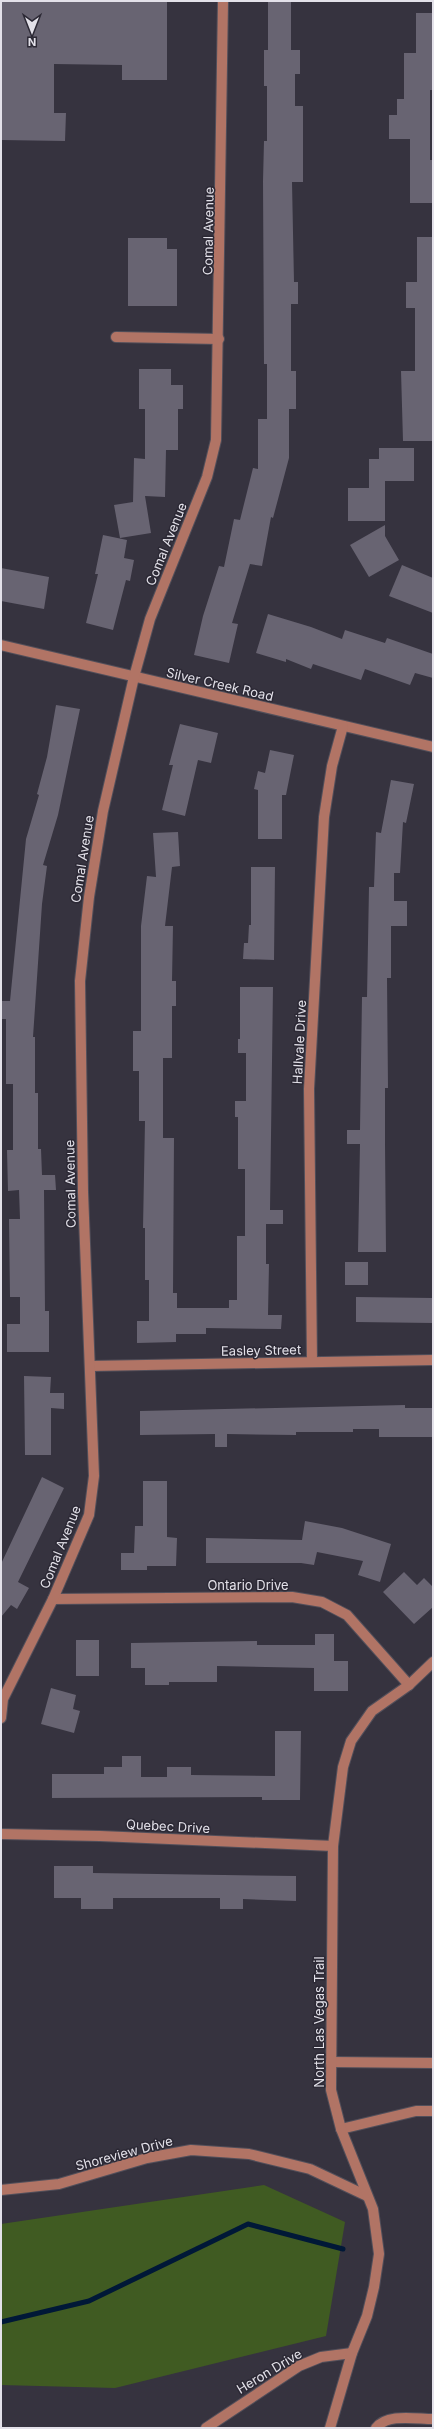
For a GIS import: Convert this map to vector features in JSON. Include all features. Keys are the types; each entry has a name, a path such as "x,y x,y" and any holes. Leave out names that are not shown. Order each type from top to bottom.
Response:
{"street":[{"name":"Comal Avenue","path":"1,1718 3,1699 53,1599 89,1515 94,1476 83,1192 80,981 88,897 103,811 134,677 150,620 207,477 216,440 219,339 223,1"},
{"path":"116,337 219,339"},
{"name":"Silver Creek Road","path":"1,645 433,748"},
{"name":"Hallvale Drive","path":"312,1362 309,1089 324,817 332,766 343,726"},
{"name":"Easley Street","path":"90,1366 433,1360"},
{"name":"Ontario Drive","path":"53,1599 292,1597 322,1602 347,1615 409,1685"},
{"name":"North Las Vegas Trail","path":"330,2428 352,2353 367,2316 374,2287 379,2254 374,2209 367,2196 341,2129 331,2090 333,1846 343,1767 351,1741 372,1711 409,1685 433,1662"},
{"name":"Quebec Drive","path":"1,1834 100,1836 333,1846"},
{"path":"331,2062 433,2063"},
{"path":"341,2129 416,2111 433,2111"},
{"name":"Shoreview Drive","path":"1,2190 59,2184 147,2158 192,2150 249,2154 310,2169 367,2196"},
{"name":"Heron Drive","path":"206,2428 299,2366 321,2357 352,2353"},
{"path":"376,2428 380,2423 394,2418 433,2419"}],"green space":[{"path":"264,2185 345,2222 326,2336 115,2388 1,2385 1,2224"}],"building":[{"path":"1,1 167,1 167,80 122,80 122,65 54,64 54,113 66,113 65,141 1,140"},
{"path":"268,2 291,2 291,50 300,50 300,74 295,74 295,106 303,106 303,182 292,182 294,282 298,282 298,304 291,304 291,371 296,371 296,409 289,409 289,458 273,518 271,517 262,566 250,564 232,623 238,624 229,663 194,655 203,616 219,566 224,567 234,519 240,520 253,468 258,469 258,419 267,419 267,364 264,364 263,181 264,141 267,141 267,86 264,86 264,50 268,50"},
{"path":"416,13 433,13 433,90 430,90 430,160 433,160 433,203 410,203 410,139 389,139 389,115 397,115 397,99 404,99 404,53 416,53"},
{"path":"417,237 433,237 433,441 403,441 401,371 415,371 415,308 406,308 406,282 417,282"},
{"path":"128,238 167,238 167,249 177,249 177,306 128,306"},
{"path":"139,369 171,369 171,385 183,385 183,409 178,409 178,450 166,450 165,497 145,496 151,533 120,538 114,505 133,502 134,458 145,459 145,409 139,409"},
{"path":"379,448 414,448 414,481 385,481 385,521 348,521 348,488 369,488 369,459 379,459"},
{"path":"385,525 385,536 399,560 369,577 350,545"},
{"path":"103,535 127,540 124,558 134,560 130,581 126,580 113,630 86,623 98,574 95,574"},
{"path":"402,565 433,578 433,613 389,596"},
{"path":"1,568 49,577 44,609 1,601"},
{"path":"268,614 311,627 342,639 345,630 385,643 387,638 433,654 433,678 415,673 410,685 365,669 361,680 313,664 311,669 286,659 286,662 256,653"},
{"path":"56,705 80,709 58,815 43,865 47,866 42,904 33,1037 35,1037 35,1093 38,1093 38,1149 41,1149 42,1175 55,1175 56,1190 44,1190 45,1311 49,1311 49,1352 7,1352 7,1324 20,1324 20,1297 10,1297 9,1219 20,1219 19,1190 8,1191 7,1150 13,1150 13,1084 6,1084 6,1019 1,1019 1,1001 10,1001 26,839 39,795 37,794 47,757"},
{"path":"180,724 218,733 211,763 198,760 185,816 162,810 173,765 169,765"},
{"path":"270,750 294,755 286,795 282,795 282,839 258,839 258,790 254,789 258,771 265,773"},
{"path":"391,780 414,784 406,823 403,822 400,873 394,873 394,901 407,901 407,926 391,926 391,978 387,978 388,1088 385,1088 386,1252 358,1252 360,1144 347,1144 347,1130 360,1130 362,997 367,997 369,887 374,887 376,832 381,833"},
{"path":"178,832 180,866 172,867 165,926 173,926 172,981 176,981 176,1006 172,1006 172,1058 163,1058 163,1138 174,1138 173,1293 177,1293 177,1308 229,1308 229,1300 237,1300 237,1236 245,1236 245,1169 238,1169 238,1117 235,1117 235,1101 246,1101 246,1053 238,1053 238,1039 240,1039 240,987 273,987 270,1210 283,1210 283,1224 266,1224 266,1264 269,1264 268,1315 282,1315 281,1329 206,1328 206,1334 176,1334 176,1342 137,1343 137,1321 149,1321 149,1280 145,1280 145,1228 143,1228 145,1121 139,1121 139,1071 133,1071 133,1031 141,1031 141,926 147,876 156,877 153,833"},
{"path":"251,867 275,867 274,960 243,959 244,943 248,943 249,925 251,925"},
{"path":"345,1262 368,1262 368,1285 345,1285"},
{"path":"356,1297 433,1298 433,1323 356,1322"},
{"path":"24,1376 51,1377 50,1393 64,1393 64,1409 51,1408 51,1455 25,1455"},
{"path":"405,1405 405,1408 433,1408 433,1437 379,1437 379,1429 353,1429 353,1432 296,1432 296,1435 227,1434 227,1447 215,1447 215,1434 140,1435 140,1411"},
{"path":"42,1477 64,1488 18,1582 29,1588 17,1609 11,1605 1,1617 1,1564"},
{"path":"143,1481 167,1481 167,1537 177,1538 176,1566 147,1566 147,1570 121,1570 121,1553 134,1553 135,1526 143,1526"},
{"path":"305,1521 342,1528 391,1544 380,1582 358,1575 363,1561 317,1552 314,1565 301,1563 206,1563 206,1538 302,1540"},
{"path":"404,1572 417,1585 424,1578 433,1587 433,1607 414,1624 383,1592"},
{"path":"315,1634 334,1634 334,1661 348,1661 348,1691 314,1691 314,1668 217,1666 217,1682 169,1682 169,1685 145,1685 145,1668 131,1668 131,1643 257,1641 257,1645 315,1645"},
{"path":"76,1640 99,1640 99,1676 76,1676"},
{"path":"51,1688 76,1695 73,1709 80,1711 74,1733 41,1724"},
{"path":"275,1731 301,1731 300,1800 262,1800 262,1797 52,1798 52,1774 104,1774 104,1767 122,1767 122,1756 141,1756 141,1777 167,1777 167,1767 191,1767 191,1775 275,1776"},
{"path":"54,1866 93,1866 93,1873 296,1876 296,1901 243,1899 243,1909 220,1909 220,1898 113,1898 113,1909 81,1909 81,1898 54,1898"}],"waterway":[{"path":"1,2322 89,2301 248,2224 343,2249"}]}
